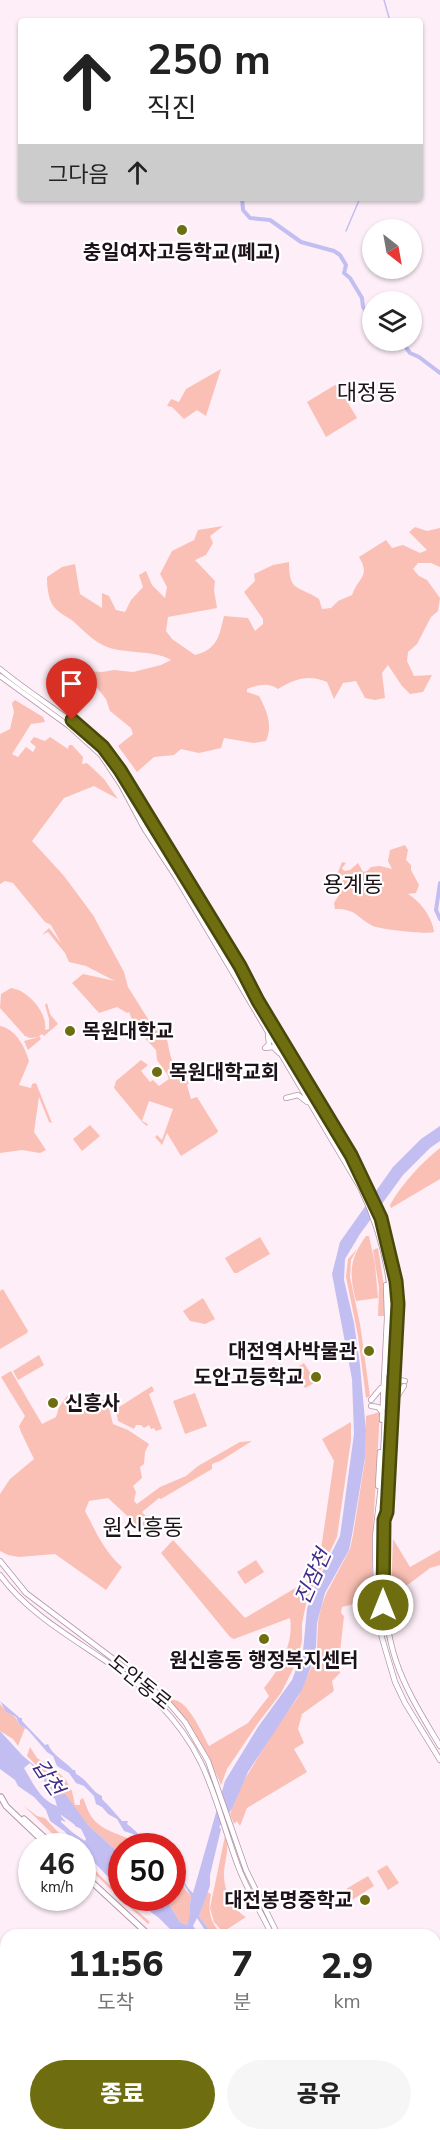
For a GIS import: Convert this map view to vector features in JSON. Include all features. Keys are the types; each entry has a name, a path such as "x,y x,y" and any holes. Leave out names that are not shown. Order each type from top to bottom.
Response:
{"main road":[{"path":"0,669 72,720 103,747 120,770 240,966 258,1001 351,1155 381,1218 389,1245 398,1294 398,1317 386,1386 393,1393"},
{"path":"0,676 69,726 91,745 112,769 144,828 282,1054 364,1197 375,1226 387,1277 388,1373 394,1405"},
{"path":"267,1030 269,1042 265,1048 273,1047 282,1054"},
{"path":"286,1098 301,1096 315,1110"},
{"path":"388,1373 404,1384 388,1414"},
{"path":"388,1373 383,1394 388,1414 387,1512 384,1520 384,1607 395,1656 404,1680 440,1746"},
{"path":"388,1373 380,1391 371,1403 388,1414"},
{"path":"383,1394 390,1399 375,1537 375,1602 382,1638 401,1695 440,1760"},
{"name":"도안동로","path":"0,1561 31,1597 167,1701 194,1736 208,1761 215,1788 251,1883 276,1929"},
{"name":"도안동로","path":"0,1575 28,1605 157,1702 189,1739 215,1788"},
{"path":"383,1588 389,1594 397,1596 390,1604 387,1622"},
{"path":"3,1799 6,1806 34,1833"},
{"path":"3,1799 40,1833"},
{"name":"도안동로","path":"232,1836 244,1881 269,1929"},
{"path":"96,1886 141,1929"},
{"path":"96,1890 140,1929"}],"shaded area":[{"path":"221,369 206,416 197,410 184,419 172,407 167,406 171,399 179,402 186,389"},
{"path":"335,385 338,386 357,418 326,437 307,402"},
{"path":"223,526 210,536 213,543 206,555 195,560 215,581 217,608 168,617 166,631 172,639 195,655 209,649 216,641 224,616 248,618 255,631 263,624 263,619 244,592 255,581 254,574 273,565 289,562 289,572 296,587 319,599 322,609 331,608 338,601 352,595 362,577 364,569 359,557 386,540 392,548 403,545 420,553 427,550 409,532 415,527 427,531 440,528 440,567 431,563 418,563 413,569 427,580 440,598 438,611 431,617 417,644 408,652 407,661 414,676 432,675 423,692 410,694 388,665 382,673 385,698 375,700 365,698 356,681 343,683 334,699 327,682 314,678 296,680 278,689 259,685 247,689 247,692 259,696 264,707 269,729 266,741 254,743 224,738 221,748 199,753 181,749 174,755 154,757 137,772 118,746 133,734 131,728 110,711 106,699 90,679 87,671 133,672 171,660 157,655 107,647 89,636 54,607 49,594 47,577 62,567 75,564 80,594 102,608 102,593 109,596 116,610 125,612 131,600 143,587 139,575 146,571 152,585 165,598 167,587 160,574 172,551 194,540 198,530"},
{"path":"15,700 43,717 45,722 31,724 12,754 18,757 26,747 33,752 36,747 30,742 34,737 45,741 50,737 68,749 69,745 72,745 83,757 82,764 87,763 104,779 118,799 94,786 64,798 32,841 64,876 93,915 124,972 128,987 153,1027 155,1025 164,1032 173,1063 189,1083 187,1085 191,1099 197,1097 218,1131 181,1156 167,1133 162,1145 155,1137 157,1135 162,1140 173,1109 149,1101 142,1121 148,1124 147,1126 143,1123 114,1088 116,1081 141,1060 148,1065 141,1071 150,1082 153,1080 159,1086 169,1079 157,1060 156,1050 136,1029 129,1012 117,1007 99,1013 72,983 83,974 115,981 86,966 69,962 65,953 48,932 42,935 49,928 61,943 51,925 45,922 13,883 5,881 0,884 0,734 10,729 14,712 12,703"},
{"path":"405,845 408,850 406,860 411,865 411,870 419,885 416,893 408,894 425,910 434,932 377,927 348,910 335,909 334,903 339,895 327,887 329,883 342,883 344,877 338,872 342,862 346,863 342,868 344,871 350,870 358,863 363,872 371,867 380,866 392,869 388,861 390,850"},
{"path":"11,988 24,993 36,1003 45,1023 45,1030 49,1029 45,1005 47,1003 50,1014 58,1024 44,1036 42,1034 39,1036 41,1039 28,1050 24,1041 39,1037 25,1036 0,1008 1,994"},
{"path":"0,1026 15,1035 29,1061 19,1085 31,1088 32,1084 36,1083 52,1123 49,1122 39,1097 34,1132 46,1150 40,1153 22,1150 0,1153"},
{"path":"90,1125 100,1136 82,1151 73,1139"},
{"path":"440,1126 440,1141 403,1175 360,1234 345,1259 344,1280 354,1323 366,1431 365,1458 349,1550 325,1593 317,1623 316,1647 312,1664 302,1690 248,1772 232,1809 219,1827 221,1829 210,1875 210,1886 199,1916 209,1929 204,1929 197,1918 193,1926 195,1929 170,1929 150,1911 173,1911 180,1922 189,1926 193,1918 189,1913 191,1896 186,1885 193,1893 225,1781 258,1727 292,1680 303,1651 307,1609 312,1592 340,1536 354,1434 352,1379 332,1274 340,1242 393,1167 421,1139"},
{"path":"440,1148 440,1179 391,1208 390,1205 406,1182"},
{"path":"366,1236 369,1236 375,1264 378,1298 356,1301 352,1267 356,1252"},
{"path":"260,1237 270,1254 234,1273 225,1258"},
{"path":"378,1248 385,1292 384,1316 378,1316 379,1288 373,1250"},
{"path":"357,1249 351,1260 350,1277 360,1324 370,1396 366,1398 358,1336 346,1277 348,1259"},
{"path":"3,1289 28,1331 0,1349 0,1291"},
{"path":"203,1298 215,1319 205,1324 190,1321 183,1311"},
{"path":"39,1355 44,1365 18,1380 13,1371"},
{"path":"304,1363 316,1382 305,1388 293,1370"},
{"path":"11,1371 42,1424 56,1417 59,1407 67,1396 81,1401 107,1400 113,1424 128,1430 149,1444 145,1452 144,1464 140,1467 142,1478 133,1486 136,1492 134,1501 137,1504 160,1487 186,1476 198,1466 240,1442 252,1441 212,1464 212,1469 161,1499 159,1498 142,1512 158,1529 149,1537 108,1498 89,1501 85,1511 105,1548 122,1567 106,1590 55,1554 19,1557 0,1551 0,1494 10,1479 34,1459 19,1426 25,1416 1,1377"},
{"path":"152,1386 154,1391 149,1394 162,1429 156,1431 149,1425 144,1428 136,1425 134,1429 118,1421 116,1409"},
{"path":"195,1393 207,1426 185,1434 173,1401"},
{"path":"380,1412 372,1545 372,1597 370,1600 342,1607 341,1613 344,1616 339,1661 340,1673 332,1681 334,1691 302,1714 298,1729 304,1743 294,1749 307,1772 247,1808 240,1826 237,1821 234,1824 230,1814 243,1782 298,1697 312,1666 317,1648 321,1608 350,1549 365,1460 366,1416"},
{"path":"351,1422 351,1440 337,1537 307,1599 297,1661 281,1693 227,1769 221,1785 198,1740 169,1700 181,1703 187,1709 209,1746 248,1723 269,1696 264,1688 275,1673 288,1646 290,1618 234,1639 230,1637 161,1553 173,1540 245,1618 307,1581 320,1556 334,1461 322,1439"},
{"path":"393,1539 410,1567 440,1550 440,1565 430,1568 409,1584 391,1592"},
{"path":"256,1560 264,1572 245,1584 237,1572"},
{"path":"0,1701 22,1718 22,1721 45,1745 48,1744 56,1755 102,1796 102,1799 122,1821 128,1821 127,1824 137,1833 124,1831 117,1819 96,1804 94,1796 84,1786 76,1783 69,1773 57,1766 53,1756 19,1724 16,1717 6,1712"},
{"path":"0,1704 25,1728 18,1746 13,1739 0,1731"},
{"path":"0,1731 23,1756 47,1776 49,1786 56,1795 65,1794 88,1825 108,1843 108,1877 96,1864 96,1833 83,1833 75,1826 74,1820 65,1813 61,1813 66,1822 61,1820 61,1822 73,1833 66,1833 50,1821 46,1810 34,1797 18,1786 15,1780 0,1769","holes":["30,1763 43,1776 46,1787 57,1806 41,1795 24,1768"]},
{"path":"30,1747 37,1758 56,1770 66,1780 72,1791 75,1805 80,1805 80,1800 83,1798 96,1822 116,1833 108,1833 108,1843 56,1796 49,1786 47,1776 27,1756"},
{"path":"23,1805 37,1816 45,1818 59,1833 52,1833"},
{"path":"225,1836 227,1849 225,1885 229,1898 246,1917 228,1929 220,1929 214,1922 210,1908"},
{"path":"387,1865 399,1883 388,1890 377,1871"},
{"path":"96,1871 108,1884 108,1886 96,1875"},
{"path":"368,1876 374,1886 352,1900 346,1889"},
{"path":"186,1890 191,1896 189,1913 193,1918 189,1926 180,1922 173,1911 186,1911"},
{"path":"207,1892 211,1894 210,1910 217,1929 209,1929 199,1916"},
{"path":"134,1911 150,1922 148,1924"}],"waterway":[{"path":"384,0 389,18"},
{"name":"진잠천","path":"242,201 243,210 250,218 270,220 301,242 334,251 340,255 346,265 344,273 350,278 362,298"},
{"path":"346,231 359,201"},
{"name":"진잠천","path":"409,351 440,373"},
{"name":"진잠천","path":"440,883 436,910 440,919"},
{"name":"갑천","path":"59,1811 77,1824"},
{"name":"진잠천","path":"188,1929 193,1911"}],"tunnel":[{"path":"385,1415 387,1373"},
{"path":"389,1415 391,1373"}],"place":[{"name":"충일여자고등학교(폐교)","path":"182,230"},
{"name":"목원대학교","path":"70,1031"},
{"name":"목원대학교회","path":"157,1072"},
{"name":"대전역사박물관","path":"369,1351"},
{"name":"도안고등학교","path":"316,1377"},
{"name":"신흥사","path":"53,1403"},
{"name":"원신흥동 행정복지센터","path":"264,1639"},
{"name":"대전봉명중학교","path":"365,1900"}],"district":[{"name":"대정동","path":"367,392"},
{"name":"용계동","path":"353,884"},
{"name":"원신흥동","path":"143,1527"}],"route":[{"path":"72,720 103,747 120,770 240,966 258,1001 351,1155 381,1218 389,1245 398,1294 387,1512 384,1520 383,1605"}]}
